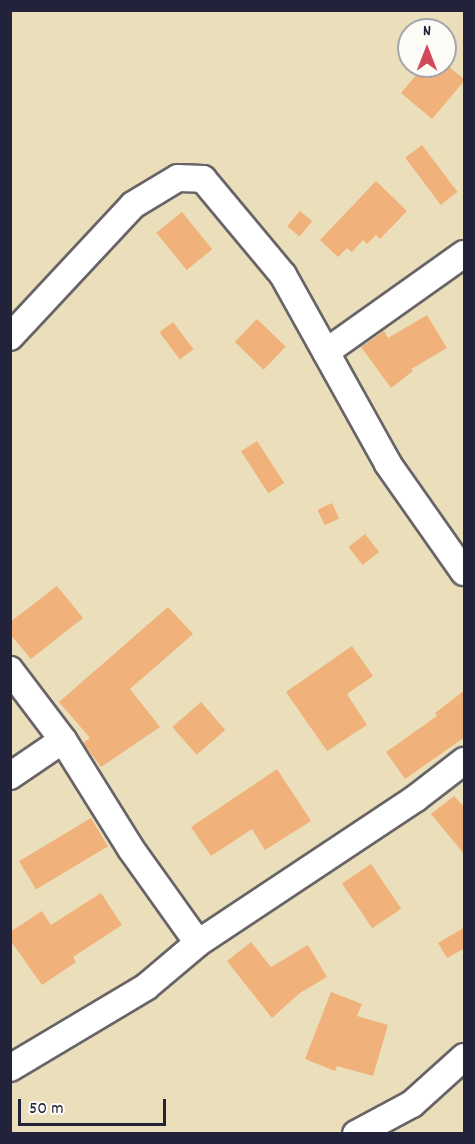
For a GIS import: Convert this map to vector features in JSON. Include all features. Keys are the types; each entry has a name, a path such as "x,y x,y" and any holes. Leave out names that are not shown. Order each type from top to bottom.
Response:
{"street":[{"path":"10,337 133,205 178,178 203,179 283,275 388,464 465,572"},
{"path":"326,352 465,254"},
{"path":"10,670 63,740 131,849 198,943"},
{"path":"10,776 63,740"},
{"path":"10,1068 147,987 198,943 416,798 465,761"},
{"path":"356,1134 412,1104 465,1057"}],"building":[{"path":"457,73 465,80 432,119 401,93 414,78 457,78"},
{"path":"422,145 458,192 441,205 405,158"},
{"path":"376,181 407,211 380,239 376,235 367,244 363,240 352,252 347,248 338,257 320,240"},
{"path":"300,211 312,221 299,237 287,226"},
{"path":"182,212 212,249 187,270 156,233"},
{"path":"427,315 447,348 411,369 413,371 391,388 361,347 384,331 388,338"},
{"path":"257,319 286,347 264,370 235,342"},
{"path":"173,322 193,349 180,359 159,332"},
{"path":"257,441 284,483 268,493 241,451"},
{"path":"332,503 339,518 325,525 317,510"},
{"path":"365,534 379,552 363,565 348,547"},
{"path":"57,586 83,618 31,659 10,634 10,622"},
{"path":"168,607 193,634 130,689 160,727 101,767 83,743 90,738 59,702"},
{"path":"352,646 373,676 347,694 367,725 327,751 286,692"},
{"path":"465,690 465,737 405,779 386,752 437,716 435,713"},
{"path":"201,702 225,730 197,755 172,727"},
{"path":"277,769 311,821 265,850 252,829 211,856 191,827"},
{"path":"454,796 465,808 465,855 431,814"},
{"path":"91,818 108,846 36,890 19,861"},
{"path":"371,864 401,909 372,928 342,884"},
{"path":"101,893 122,925 73,957 76,962 42,985 10,940 10,932 42,911 51,925"},
{"path":"465,927 465,948 447,958 438,943"},
{"path":"251,942 271,967 308,945 327,977 300,993 272,1018 227,961"},
{"path":"331,992 362,1004 357,1016 388,1025 373,1076 337,1066 335,1071 305,1059"}]}
